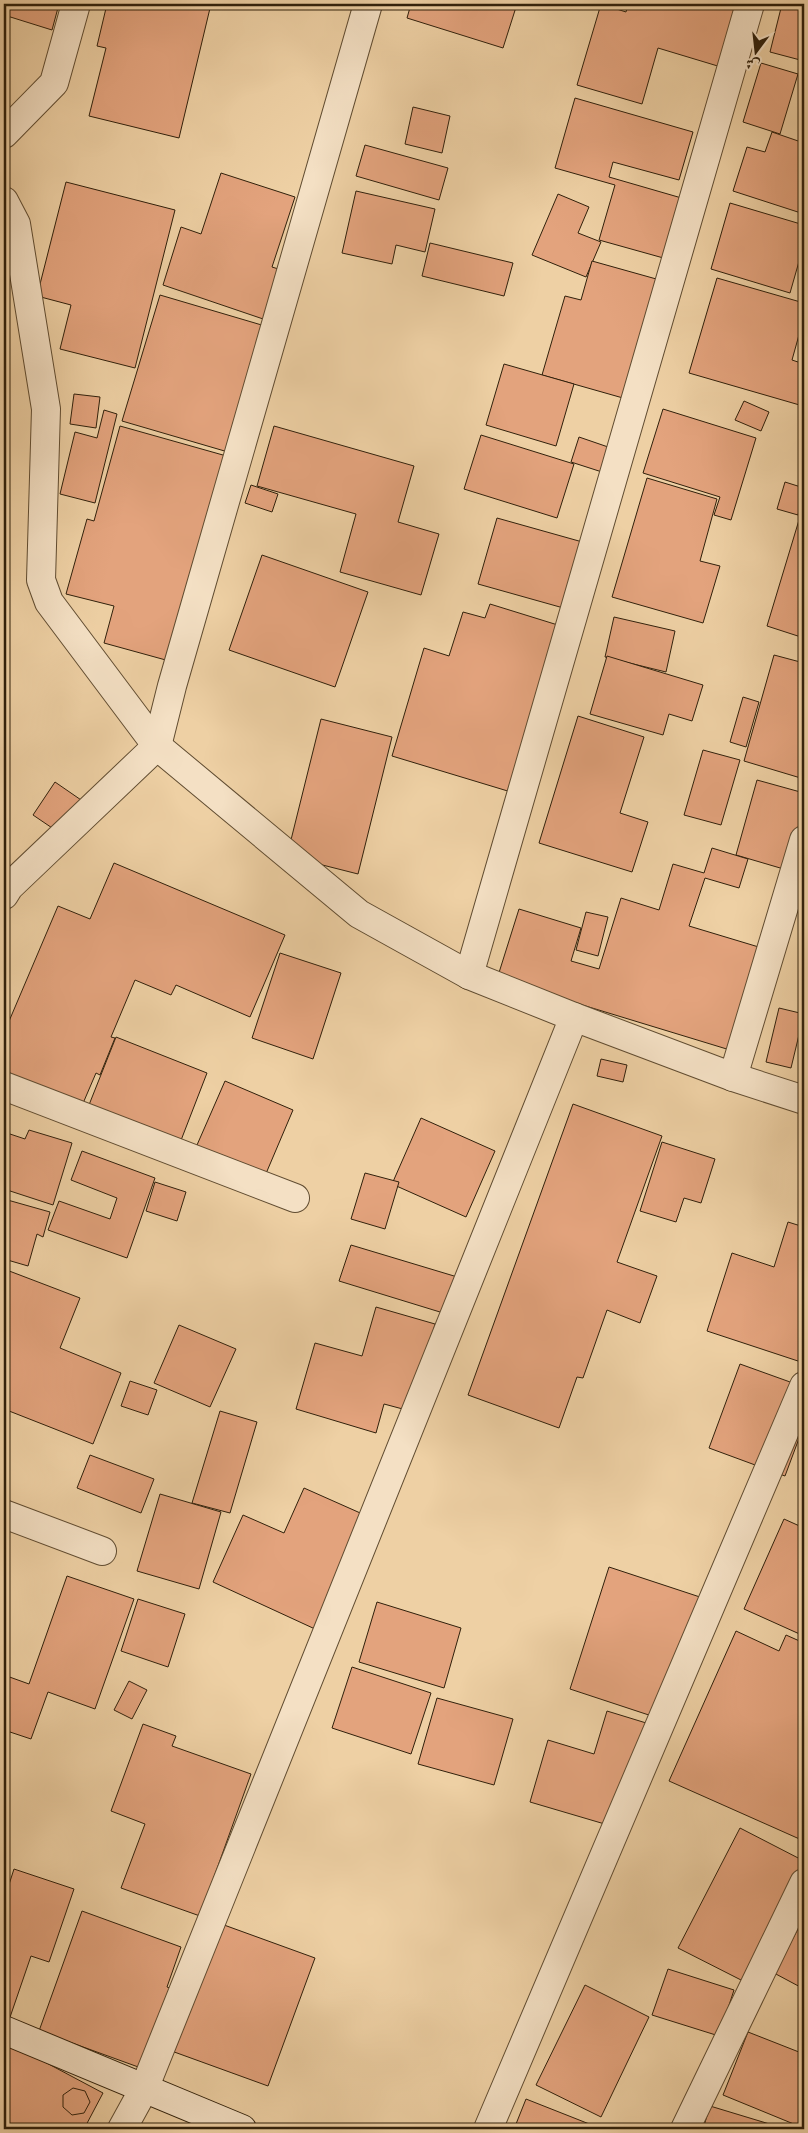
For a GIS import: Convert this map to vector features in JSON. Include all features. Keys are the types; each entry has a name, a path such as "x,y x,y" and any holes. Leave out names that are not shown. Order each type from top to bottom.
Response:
{"street":[{"path":"4,134 54,83 76,4"},
{"path":"4,895 9,887 157,746 172,686 368,4"},
{"path":"470,975 750,4"},
{"path":"4,202 16,224 46,409 41,580 49,602 157,746 359,914 470,975 574,1018 733,1077 804,1100"},
{"path":"733,1077 804,840"},
{"path":"122,2129 144,2089 574,1018"},
{"path":"4,1086 295,1198"},
{"path":"488,2129 804,1386"},
{"path":"4,1514 102,1551"},
{"path":"685,2129 804,1883"},
{"path":"4,2030 242,2129"}],"building":[{"path":"4,4 59,4 52,30 4,15"},
{"path":"107,4 211,4 179,138 89,116 106,48 97,46"},
{"path":"411,4 517,4 503,48 407,18"},
{"path":"601,4 626,12 628,4 740,4 721,67 658,48 642,104 577,85"},
{"path":"782,4 804,4 804,61 770,52"},
{"path":"761,63 798,74 780,134 743,122"},
{"path":"575,98 693,132 679,180 613,162 609,177 685,199 667,259 599,240 615,185 555,168"},
{"path":"413,107 450,116 442,153 405,144"},
{"path":"804,121 804,139 799,137"},
{"path":"772,132 804,143 804,214 733,191 747,147 765,152"},
{"path":"365,145 448,168 439,200 356,176"},
{"path":"221,173 295,197 272,267 288,272 272,322 163,285 181,227 201,234"},
{"path":"66,182 175,210 135,368 60,349 71,305 37,296"},
{"path":"356,191 435,209 425,252 396,245 392,264 342,253"},
{"path":"558,194 589,207 578,233 601,242 586,277 532,255"},
{"path":"730,203 804,225 804,244 790,293 711,269"},
{"path":"430,243 513,263 504,296 422,276"},
{"path":"592,261 667,282 630,400 542,375 565,296 581,300"},
{"path":"717,278 804,303 804,317 792,360 804,364 803,406 689,373"},
{"path":"160,295 265,326 228,452 122,421"},
{"path":"504,364 574,384 556,446 486,425"},
{"path":"74,394 100,397 96,428 70,424"},
{"path":"744,401 769,412 761,431 735,420"},
{"path":"663,409 756,438 731,520 714,515 720,497 643,473"},
{"path":"104,410 117,414 95,503 60,494 75,432 97,438"},
{"path":"120,426 230,457 173,662 104,643 114,606 66,594 87,519 94,521"},
{"path":"274,426 414,466 398,522 439,534 421,595 340,572 356,514 257,486"},
{"path":"481,435 574,464 557,518 464,489"},
{"path":"579,437 611,448 602,472 571,462"},
{"path":"647,478 717,499 700,561 720,566 703,623 612,597"},
{"path":"785,482 804,488 798,515 777,509"},
{"path":"251,485 278,494 272,512 245,503"},
{"path":"497,518 586,543 567,609 478,584"},
{"path":"799,520 804,521 804,638 767,626"},
{"path":"262,555 368,592 335,687 229,650"},
{"path":"490,604 561,626 511,792 392,756 424,648 449,656 463,612 485,618"},
{"path":"614,617 675,631 666,672 605,657"},
{"path":"774,655 804,663 804,779 744,761"},
{"path":"607,656 703,685 692,721 669,714 663,735 590,714"},
{"path":"743,697 759,702 746,747 730,742"},
{"path":"578,716 644,737 620,813 648,822 632,872 539,843"},
{"path":"321,719 392,737 358,874 287,856"},
{"path":"703,750 740,760 721,825 684,815"},
{"path":"757,780 804,793 804,808 787,870 736,855"},
{"path":"55,782 84,802 61,834 33,815"},
{"path":"712,848 748,859 739,888 705,878 689,926 762,948 730,1050 497,979 519,909 581,928 571,961 599,969 621,898 659,910 673,864 704,873"},
{"path":"114,863 285,935 250,1017 176,985 171,995 135,980 111,1037 115,1038 100,1075 96,1073 75,1122 4,1092 4,1033 58,906 90,919"},
{"path":"586,912 608,917 598,956 576,950"},
{"path":"280,953 341,973 313,1059 252,1038"},
{"path":"779,1008 804,1014 791,1068 766,1062"},
{"path":"116,1037 207,1073 173,1161 81,1125"},
{"path":"601,1059 627,1065 623,1082 597,1076"},
{"path":"225,1081 293,1110 259,1190 190,1161"},
{"path":"573,1104 662,1136 617,1262 657,1276 640,1323 607,1310 583,1378 577,1377 559,1428 468,1395"},
{"path":"421,1118 495,1151 466,1217 392,1184"},
{"path":"29,1130 72,1143 53,1205 4,1189 4,1132 25,1139"},
{"path":"662,1142 715,1159 701,1203 684,1198 676,1222 640,1211"},
{"path":"82,1151 155,1178 127,1258 48,1230 59,1201 110,1219 117,1198 71,1180"},
{"path":"365,1173 399,1182 385,1229 351,1219"},
{"path":"155,1182 186,1192 177,1221 146,1211"},
{"path":"4,1199 50,1212 43,1237 37,1234 28,1266 4,1259"},
{"path":"788,1222 804,1227 804,1363 707,1331 732,1253 774,1267"},
{"path":"351,1245 464,1279 453,1316 339,1281"},
{"path":"4,1269 80,1298 60,1348 121,1373 93,1444 4,1409"},
{"path":"376,1307 435,1324 414,1412 384,1404 376,1433 296,1409 315,1343 362,1356"},
{"path":"179,1325 236,1349 210,1407 154,1383"},
{"path":"740,1364 804,1387 804,1425 785,1476 709,1448"},
{"path":"130,1381 157,1390 148,1415 121,1406"},
{"path":"220,1411 257,1422 230,1513 192,1503"},
{"path":"90,1455 154,1479 141,1513 77,1488"},
{"path":"304,1488 367,1516 315,1629 213,1582 243,1515 284,1533"},
{"path":"160,1494 221,1512 199,1589 137,1571"},
{"path":"784,1519 804,1528 804,1636 744,1609"},
{"path":"609,1567 709,1600 670,1722 570,1689"},
{"path":"67,1576 134,1599 95,1709 48,1692 31,1739 4,1730 4,1675 29,1684"},
{"path":"138,1599 185,1614 168,1667 121,1651"},
{"path":"377,1602 461,1628 444,1688 359,1662"},
{"path":"736,1631 779,1651 786,1635 804,1643 804,1841 669,1781"},
{"path":"352,1667 431,1693 411,1754 332,1728"},
{"path":"129,1681 147,1690 132,1719 114,1710"},
{"path":"437,1698 513,1719 494,1785 418,1764"},
{"path":"607,1711 656,1726 625,1830 530,1802 548,1740 594,1754"},
{"path":"143,1724 176,1736 172,1746 251,1774 200,1916 121,1888 145,1824 111,1811"},
{"path":"740,1828 804,1861 743,1981 678,1948"},
{"path":"14,1869 74,1889 49,1962 31,1956 7,2026 4,2024 4,1900"},
{"path":"82,1911 181,1947 167,1987 170,1988 141,2068 39,2031"},
{"path":"804,1918 804,1989 774,1973"},
{"path":"213,1921 315,1958 268,2086 166,2049"},
{"path":"668,1969 734,1990 719,2036 652,2015"},
{"path":"585,1985 649,2017 601,2117 536,2085"},
{"path":"748,2032 804,2054 804,2119 801,2127 723,2095"},
{"path":"11,2044 103,2093 84,2129 4,2129 4,2059"},
{"path":"73,2088 85,2091 90,2102 84,2113 72,2115 63,2107 63,2095"},
{"path":"526,2099 602,2129 514,2129"},
{"path":"710,2106 786,2129 703,2129"}]}
